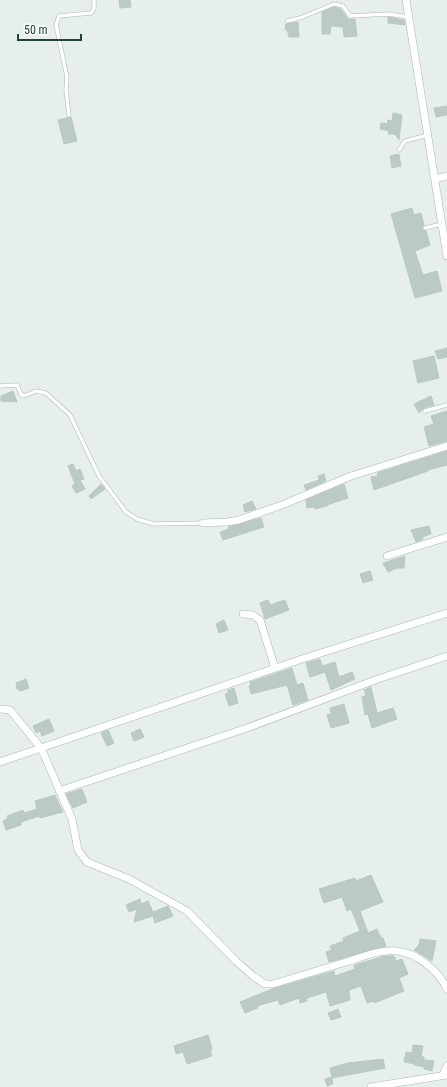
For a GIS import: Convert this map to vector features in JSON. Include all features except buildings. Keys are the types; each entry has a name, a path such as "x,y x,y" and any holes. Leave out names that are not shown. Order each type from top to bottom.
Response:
{"street":[{"path":"406,0 447,256"},
{"path":"435,179 447,176"},
{"path":"203,523 239,520 282,505 351,476 447,446"},
{"path":"387,556 447,537"},
{"path":"0,762 276,668 447,613"},
{"path":"243,614 253,615 260,620 276,668"},
{"path":"59,791 247,728 378,679 447,656"},
{"path":"0,709 10,710 41,748 72,819 78,850 86,862 129,879 187,911 236,961 260,981 273,984 363,957 389,951 397,951 405,952 425,964 441,979 447,989"},
{"path":"371,1087 445,1075 447,1066"}],"lane":[{"path":"69,114 66,90 67,77 56,24 57,18 59,16 91,13 94,9 94,0"},
{"path":"287,20 300,18 334,4 343,6 350,16 389,14 408,17"},
{"path":"399,150 405,142 428,135"},
{"path":"425,228 442,224"},
{"path":"0,386 17,385 21,394 24,396 36,391 46,393 70,415 99,476 126,512 137,519 154,524 203,523"},
{"path":"425,411 447,405"}]}
